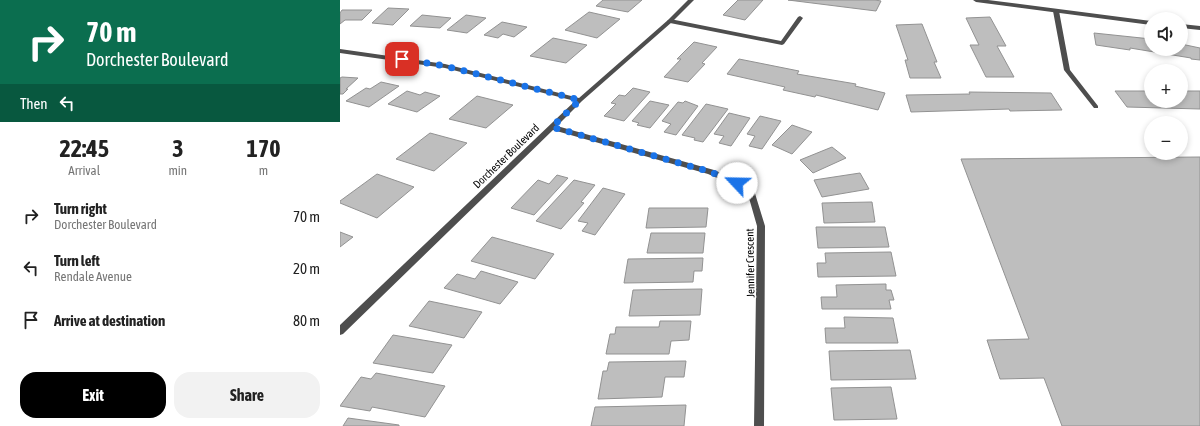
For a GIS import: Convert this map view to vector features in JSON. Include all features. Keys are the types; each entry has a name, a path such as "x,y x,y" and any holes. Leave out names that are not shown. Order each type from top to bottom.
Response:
{"street":[{"name":"Dorchester Boulevard","path":"340,331 580,100 670,21 691,0"},
{"path":"976,0 1144,21"},
{"path":"1056,11 1068,70 1096,107"},
{"path":"670,21 782,43 800,18"},
{"path":"1188,27 1200,28"},
{"path":"340,51 445,66 580,100"},
{"name":"Jennifer Crescent","path":"552,127 711,172 750,189 761,226 759,426"}],"building":[{"path":"603,0 642,0 628,12 596,6"},
{"path":"738,0 763,0 745,20 723,15"},
{"path":"788,0 875,0 881,1 876,11"},
{"path":"388,8 409,9 393,25 372,23"},
{"path":"342,10 372,10 362,20 345,20 340,24 340,13"},
{"path":"589,12 620,19 597,38 565,30"},
{"path":"422,15 451,18 440,28 410,26"},
{"path":"466,15 486,18 467,33 447,30"},
{"path":"990,17 1006,46 997,46 1014,77 986,77 970,45 979,45 966,18"},
{"path":"502,22 527,27 514,37 503,34 498,38 484,35"},
{"path":"922,24 937,62 934,62 941,78 910,78 905,60 908,60 896,25"},
{"path":"1094,33 1144,38 1144,50 1130,48 1130,50 1096,45"},
{"path":"553,38 587,45 566,63 530,56"},
{"path":"694,42 717,47 702,63 705,64 688,82 664,77 681,59 677,59"},
{"path":"1188,45 1200,48 1200,60 1179,56 1188,56"},
{"path":"739,59 799,71 797,74 856,84 855,86 885,93 878,110 816,95 815,97 783,90 785,87 727,74"},
{"path":"340,78 358,78 346,89 348,89 343,94 340,94"},
{"path":"381,82 399,86 369,107 346,101 366,88 370,89"},
{"path":"633,88 650,92 624,121 604,116 616,104 611,103 619,95 625,96"},
{"path":"407,91 420,95 425,92 440,96 417,112 388,104"},
{"path":"1115,91 1144,91 1144,107 1127,107"},
{"path":"1188,91 1200,91 1200,109 1164,108 1188,108"},
{"path":"969,92 1051,93 1062,110 1010,111 1009,109 911,112 906,95 970,94"},
{"path":"477,96 513,105 486,128 449,119"},
{"path":"650,101 669,105 650,128 637,125 639,123 632,121"},
{"path":"685,101 698,106 676,135 664,132 671,124 662,121 678,102 683,103"},
{"path":"706,104 728,109 703,142 694,140 695,138 682,135"},
{"path":"729,113 750,118 731,146 719,143 724,136 714,134"},
{"path":"760,116 781,121 762,149 749,146 755,136 747,134"},
{"path":"792,125 812,132 792,154 772,145"},
{"path":"430,133 467,143 434,171 396,159"},
{"path":"832,147 846,158 813,173 800,160"},
{"path":"1144,157 1144,160 1188,160 1188,157 1200,157 1200,426 1062,426 1044,378 1000,379 987,340 1029,339 961,159"},
{"path":"860,173 869,189 822,197 814,180"},
{"path":"377,174 414,187 377,218 340,203 340,201"},
{"path":"557,175 568,178 534,215 511,208 538,180 549,184"},
{"path":"574,180 595,185 581,202 584,203 561,229 536,221"},
{"path":"603,188 625,194 595,235 582,231 588,223 578,221"},
{"path":"872,202 875,222 824,223 822,203"},
{"path":"649,208 708,208 706,227 646,228"},
{"path":"816,227 885,227 889,247 818,248"},
{"path":"340,232 353,237 340,247"},
{"path":"651,233 705,233 703,253 647,253"},
{"path":"492,237 554,254 535,279 471,261"},
{"path":"891,252 896,276 818,277 817,263 826,263 825,253"},
{"path":"703,258 702,271 694,271 693,282 624,283 628,259"},
{"path":"481,271 518,282 500,304 444,288 457,274 475,279"},
{"path":"886,284 886,290 891,290 894,300 889,300 891,309 822,309 821,297 837,297 836,285"},
{"path":"702,289 700,315 629,316 633,290"},
{"path":"429,301 482,312 464,338 409,326"},
{"path":"844,317 893,318 898,343 826,343 825,328 845,328"},
{"path":"660,321 691,321 689,340 671,341 669,354 606,354 610,334 615,334 616,327 659,327"},
{"path":"393,335 452,345 433,373 373,363"},
{"path":"910,350 916,379 831,380 829,351"},
{"path":"686,361 684,377 665,377 662,397 598,399 603,371 607,371 609,362"},
{"path":"376,373 445,386 425,417 372,407 370,411 340,406 361,377 371,379"},
{"path":"891,387 897,419 834,420 831,388"},
{"path":"686,405 684,426 591,426 595,407"},
{"path":"348,418 399,425 399,426 343,426"}],"route":[{"path":"402,59 445,66 580,100 552,127 711,172 737,183"}]}
